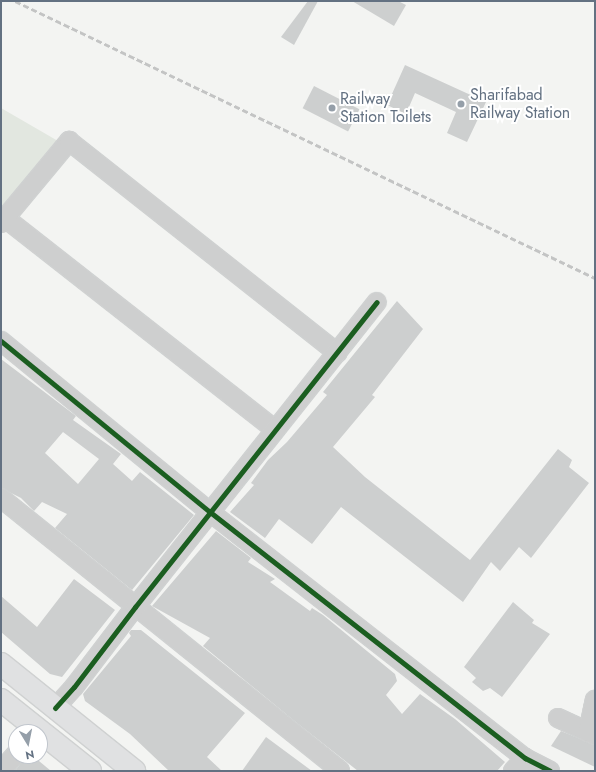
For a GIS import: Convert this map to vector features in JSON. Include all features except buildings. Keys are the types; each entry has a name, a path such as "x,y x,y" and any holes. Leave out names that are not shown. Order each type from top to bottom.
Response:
{"main road":[{"path":"1,664 134,771"},
{"path":"1,700 29,724"},
{"path":"48,739 90,771"}],"street":[{"path":"275,430 3,220 69,141 337,353"},
{"path":"55,708 74,687 135,607 377,302"},
{"path":"1,341 519,764 550,771"},
{"path":"1,498 340,771"},
{"path":"558,718 592,733 595,700"},
{"path":"1,771 8,763"}],"shaded area":[{"path":"1,108 58,141 1,209"}],"railway":[{"path":"15,1 595,278"}],"cycle path":[{"path":"55,708 74,687 135,607 377,302"},
{"path":"1,341 210,512 525,758 550,771"}],"place":[{"name":"Sharifabad Railway Station","path":"461,104"},
{"name":"Railway Station Toilets","path":"332,108"}]}
